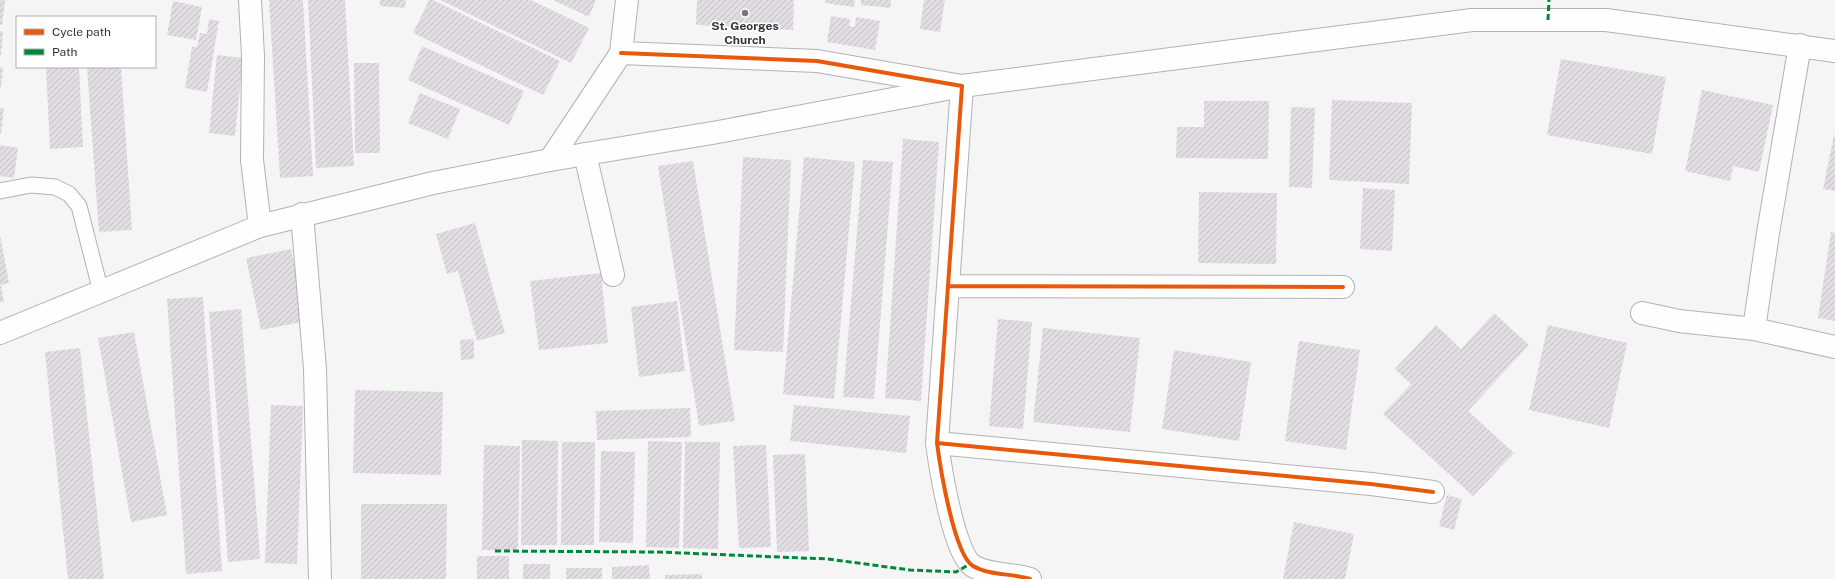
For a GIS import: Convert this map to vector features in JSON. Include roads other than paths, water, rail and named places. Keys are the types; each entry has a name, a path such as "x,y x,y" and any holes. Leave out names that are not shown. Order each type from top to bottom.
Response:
{"street":[{"path":"250,0 252,56 252,160 260,226"},
{"path":"550,160 621,53 628,0"},
{"path":"0,333 260,226 302,214 433,183 550,160 718,132 962,86 1472,20 1606,20 1800,45 1835,51"},
{"path":"1754,330 1768,233 1800,45"},
{"path":"621,53 817,61 962,86"},
{"path":"962,86 937,443 946,501 963,552 970,564 987,572 1030,579"},
{"path":"585,154 613,275"},
{"path":"302,214 315,369 320,579"},
{"path":"948,286 1343,287"},
{"path":"1642,313 1679,321 1754,330 1835,347"},
{"path":"937,443 1371,484 1433,492"}],"lane":[{"path":"0,191 31,186 55,187 69,194 79,206 101,292"}],"place":[{"name":"St. Georges Church","path":"745,13"}]}
